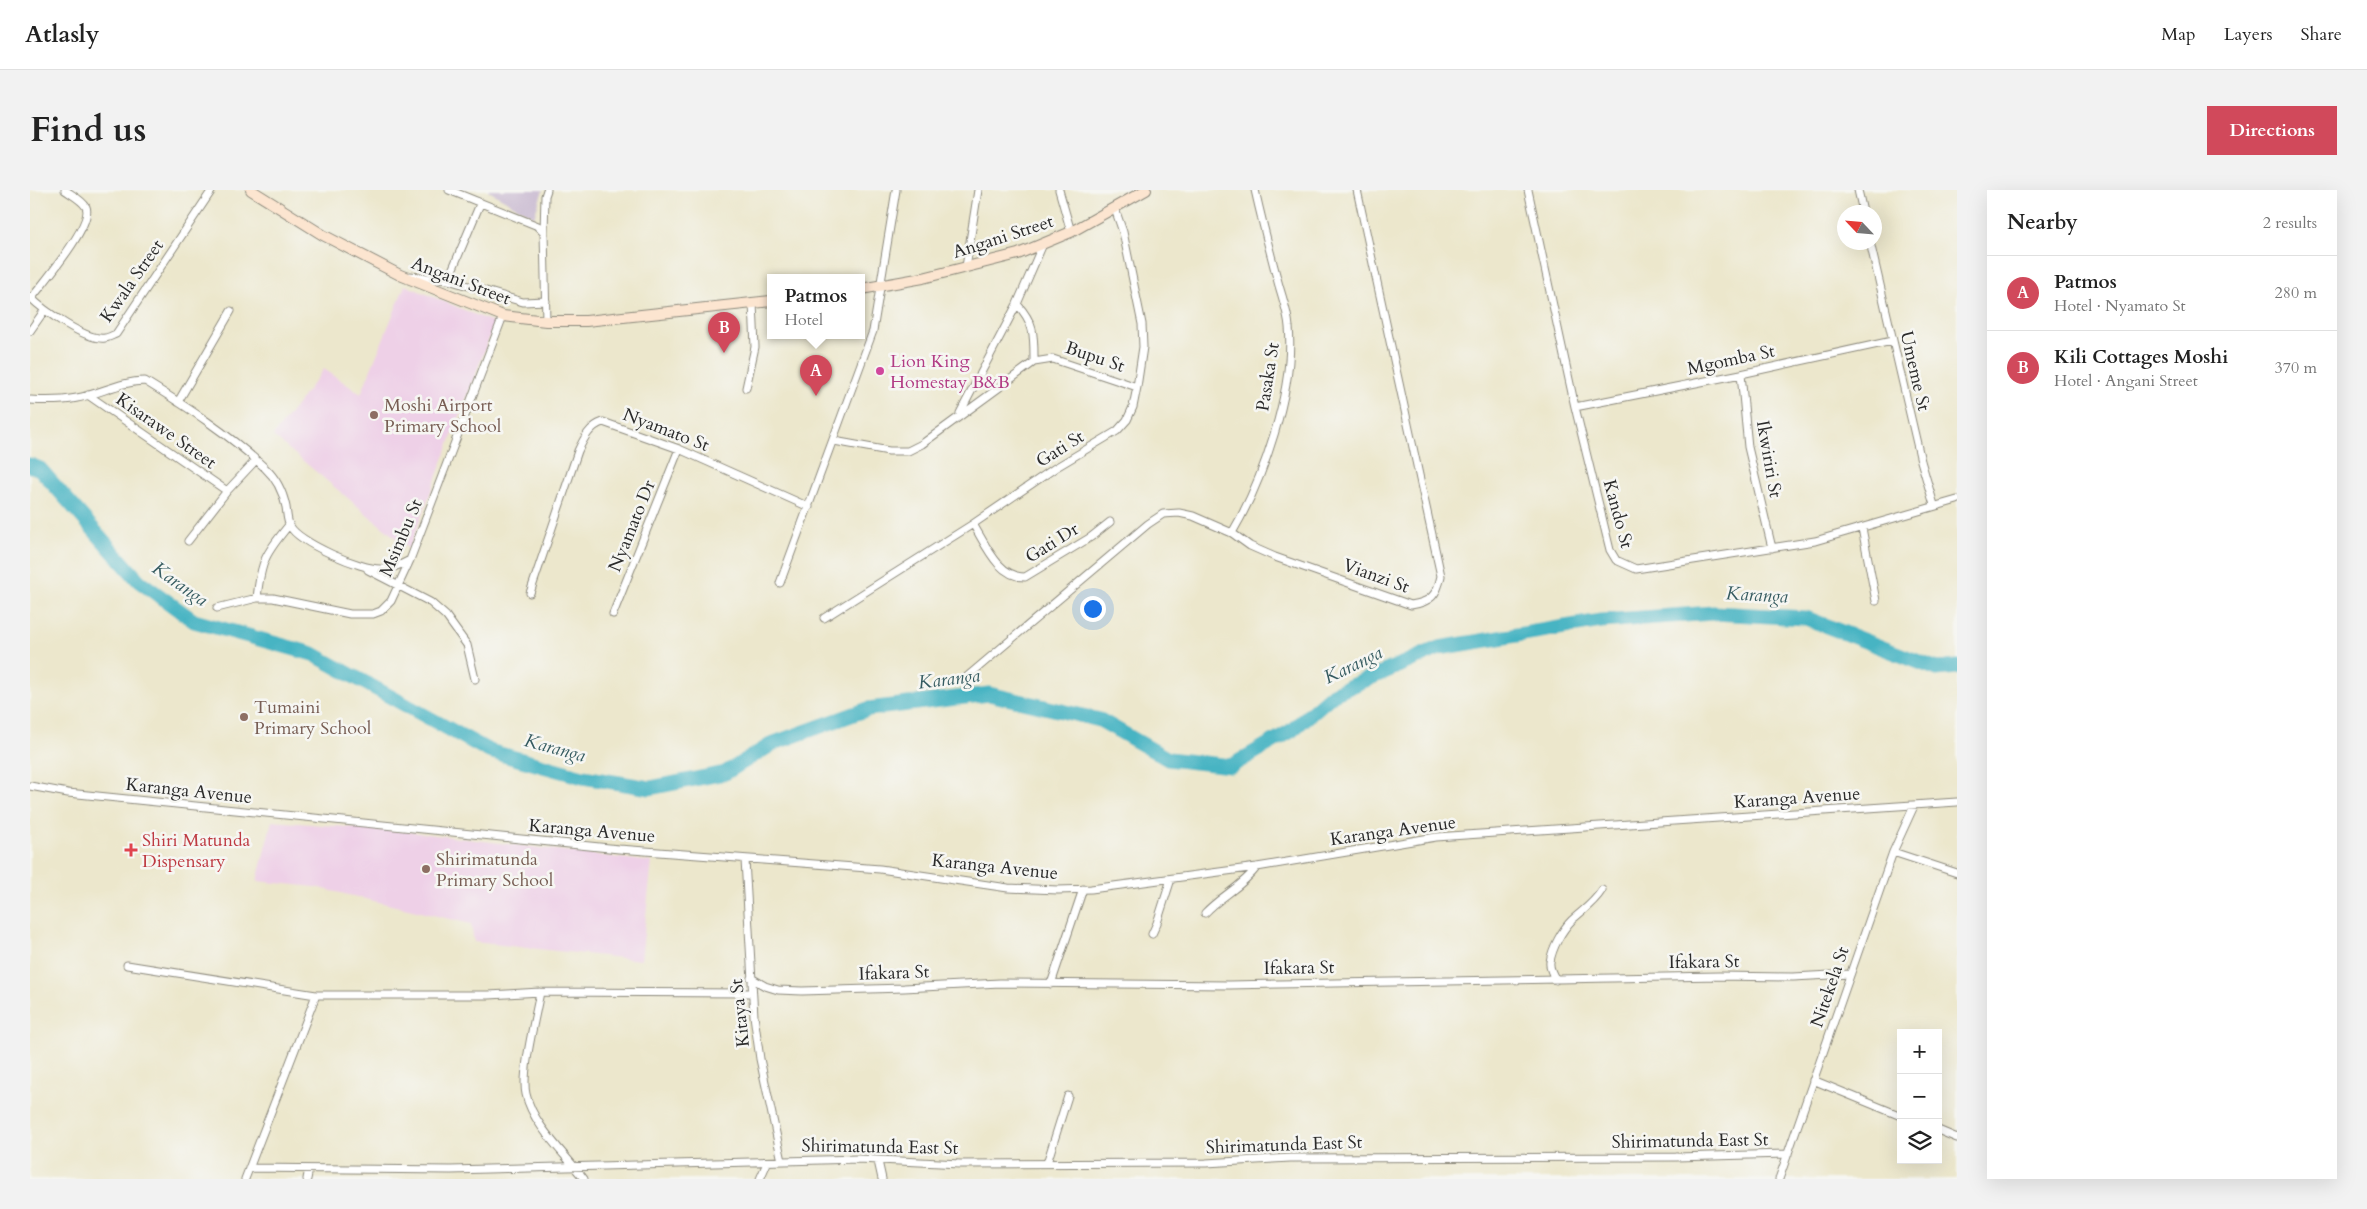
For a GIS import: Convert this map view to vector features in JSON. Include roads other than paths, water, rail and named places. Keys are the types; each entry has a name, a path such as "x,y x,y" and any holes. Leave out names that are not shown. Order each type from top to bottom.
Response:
{"street":[{"path":"31,298 81,231 88,217 82,202 65,190"},
{"name":"Kwala Street","path":"31,298 44,311 90,335 104,338 116,334 212,190"},
{"name":"Angani Street","path":"252,190 322,236 400,275 502,316 546,321 586,321 767,301"},
{"path":"449,190 538,226 544,232"},
{"path":"546,321 544,232 547,190"},
{"path":"780,583 874,330 896,190"},
{"path":"966,267 978,190"},
{"path":"1059,190 1071,232"},
{"name":"Angani Street","path":"865,289 882,287 1018,254 1071,232 1146,190"},
{"name":"Pasaka St","path":"1232,533 1255,489 1270,445 1284,393 1290,354 1290,326 1255,190"},
{"name":"Vianzi St","path":"962,681 1148,524 1163,514 1179,513 1193,516 1232,533 1250,546 1275,557 1412,605 1425,603 1433,598 1438,589 1441,576 1357,190"},
{"name":"Kando St","path":"1528,190 1575,407 1610,550 1616,560 1636,569 1815,541 1934,505 1957,500"},
{"path":"1858,190 1861,205"},
{"path":"448,280 480,204"},
{"name":"Gati St","path":"824,618 973,524 1055,468 1117,431 1127,420 1133,406 1137,387 1143,347 1142,324 1123,232 1115,209"},
{"path":"959,415 1016,304 1043,244"},
{"name":"Umeme St","path":"1872,250 1892,341 1934,505"},
{"path":"400,275 448,280 523,302 546,301"},
{"path":"746,388 754,347 753,303"},
{"path":"834,440 890,451 908,451 922,444 959,415 1034,362 1034,333 1031,322 1016,304"},
{"path":"30,331 44,311"},
{"path":"178,402 231,311"},
{"name":"Msimbu St","path":"217,608 256,598 273,598 350,614 373,614 381,611 391,601 410,560 502,316"},
{"name":"Mgomba St","path":"1575,407 1741,374 1892,341"},
{"name":"Bupu St","path":"1034,362 1053,359 1137,387"},
{"name":"Ikwiriri St","path":"1741,374 1748,448 1772,548"},
{"path":"30,400 46,401 88,395 135,381 145,381 210,424 256,460 277,480 284,498 289,525 295,532 308,541 430,602 446,616 468,645 476,679"},
{"name":"Kisarawe Street","path":"88,395 227,491"},
{"name":"Nyamato St","path":"530,593 578,451 585,437 595,424 603,422 679,449 809,507"},
{"name":"Nyamato Dr","path":"612,614 679,449"},
{"path":"188,541 227,491 256,460"},
{"name":"Gati Dr","path":"973,524 998,563 1008,574 1015,577 1025,577 1091,537 1110,522"},
{"path":"256,598 260,568 274,543 289,525"},
{"path":"1862,528 1876,601"},
{"path":"364,568 389,568 410,560"},
{"name":"Karanga Avenue","path":"30,786 68,793 316,820 745,860 880,869 1008,888 1083,889 1257,867 1436,838 1844,808 1914,806 1957,802"},
{"name":"Nitekela St","path":"1779,1179 1893,852 1914,806"},
{"path":"1893,852 1957,873"},
{"name":"Kitaya St","path":"745,860 751,994 760,1060 782,1161"},
{"path":"1205,913 1220,899 1240,886 1257,867"},
{"path":"1152,934 1171,879"},
{"path":"1052,984 1083,889"},
{"path":"1556,980 1550,969 1550,962 1561,934 1571,921 1596,899 1602,890"},
{"path":"127,965 316,995 489,995 540,992 751,994"},
{"name":"Ifakara St","path":"751,978 765,986 778,990 802,991 1000,983 1220,985 1718,976 1793,977 1850,974"},
{"path":"540,992 526,1072 525,1093 531,1108 572,1167 584,1179"},
{"path":"245,1179 316,995"},
{"path":"1813,1080 1897,1114"},
{"path":"1047,1163 1068,1096"},
{"path":"1942,1132 1957,1138"},
{"name":"Shirimatunda East St","path":"249,1168 452,1170 767,1163 782,1161 878,1161 960,1164 1206,1163 1290,1158 1676,1157 1788,1154"},
{"path":"878,1161 882,1179"},
{"path":"760,1179 767,1163"},
{"path":"307,1179 310,1169"}],"waterway":[{"name":"Karanga","path":"30,465 40,469 139,581 194,621 313,654 489,751 583,777 650,788 725,773 774,743 868,709 989,694 1100,720 1168,759 1231,766 1291,731 1333,694 1439,648 1601,621 1713,613 1806,618 1937,669 1957,667"}],"place":[{"name":"Kili Cottages Moshi","path":"724,353"},
{"name":"Lion King Homestay B&B","path":"880,371"},
{"name":"Patmos","path":"816,396"},
{"name":"Moshi Airport Primary School","path":"374,415"},
{"name":"Tumaini Primary School","path":"244,717"},
{"name":"Shiri Matunda Dispensary","path":"131,850"},
{"name":"Shirimatunda Primary School","path":"426,869"}]}
